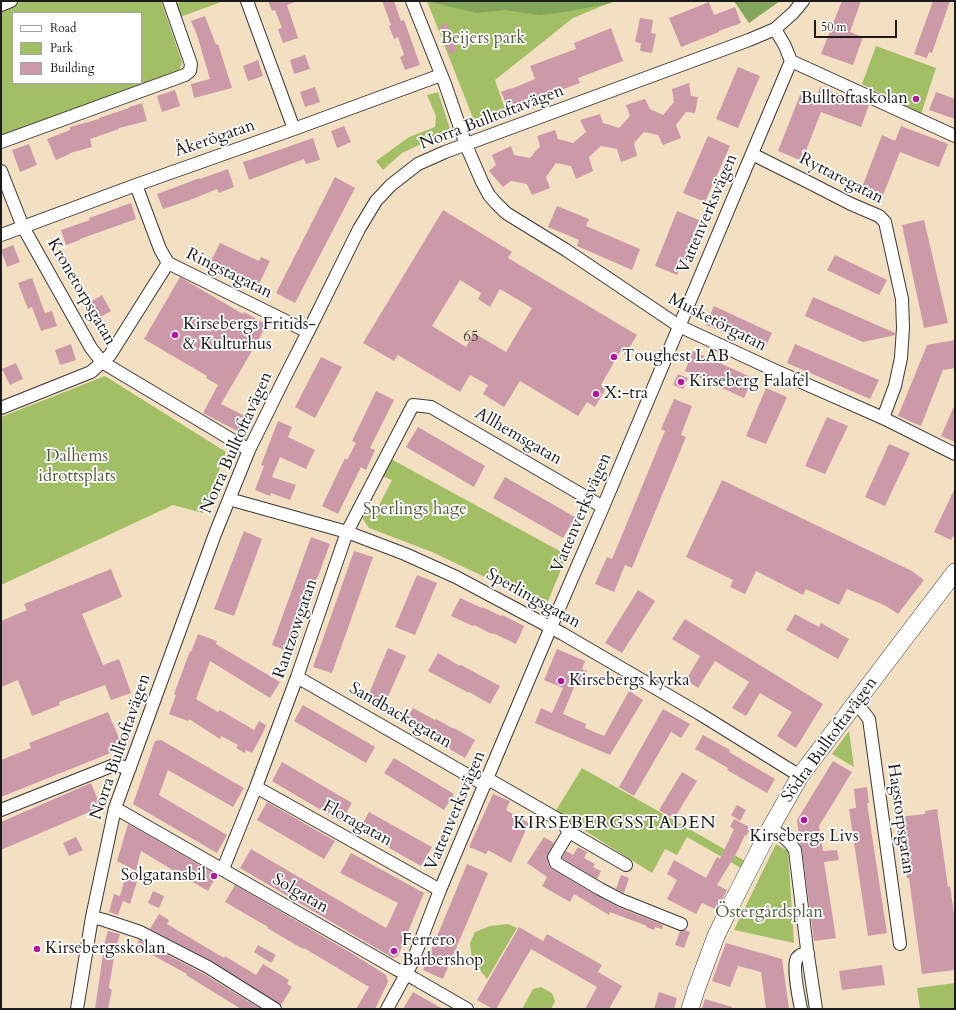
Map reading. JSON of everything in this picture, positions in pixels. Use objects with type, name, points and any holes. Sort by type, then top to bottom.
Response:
[{"type":"street","points":[[1,5],[11,1]]},
{"type":"street","points":[[1,142],[184,75],[190,71],[191,64],[169,1]]},
{"type":"street","points":[[246,1],[294,129]]},
{"type":"street","name":"Musketörgatan","points":[[412,1],[466,145],[482,182],[489,195],[506,213],[566,250],[679,326],[883,418],[955,454]]},
{"type":"street","name":"Norra Bulltoftavägen","points":[[77,1009],[92,918],[115,808],[215,534],[249,450],[282,381],[359,229],[376,201],[391,185],[418,164],[445,152],[742,42],[775,28],[793,13],[803,1]]},
{"type":"street","points":[[775,28],[791,60],[955,136]]},
{"type":"street","name":"Vattenverksvägen","points":[[387,1009],[412,963],[440,890],[487,782],[791,60]]},
{"type":"street","name":"Åkerögatan","points":[[1,235],[441,76]]},
{"type":"street","name":"Ryttaregatan","points":[[752,154],[851,204],[879,216],[885,222],[902,299],[903,328],[901,358],[895,386],[883,418]]},
{"type":"street","name":"Kronetorpsgatan","points":[[1,171],[23,227],[91,348],[102,362],[249,450]]},
{"type":"street","name":"Ringstagatan","points":[[136,185],[160,249],[168,263],[308,332]]},
{"type":"street","points":[[1,408],[91,372],[110,355],[168,263]]},
{"type":"street","name":"Allhemsgatan","points":[[413,405],[431,407],[603,507]]},
{"type":"street","name":"Rantzowgatan","points":[[222,869],[256,787],[297,677],[347,532],[413,405]]},
{"type":"street","name":"Sperlingsgatan","points":[[229,499],[347,532],[405,554],[456,577],[551,627],[700,714],[800,776]]},
{"type":"street","name":"Södra Bulltoftavägen","points":[[690,1009],[700,991],[716,936],[770,829],[800,776],[955,572]]},
{"type":"street","name":"Sandbackegatan","points":[[297,677],[561,821],[569,832],[626,865]]},
{"type":"street","name":"Hagstorpsgatan","points":[[855,704],[869,719],[900,944]]},
{"type":"street","points":[[1,810],[114,766],[130,768]]},
{"type":"street","name":"Floragatan","points":[[256,787],[440,890]]},
{"type":"street","name":"Solgatan","points":[[115,808],[405,975],[415,979],[467,1009]]},
{"type":"street","points":[[770,829],[779,833],[789,841],[795,850],[816,1009]]},
{"type":"street","points":[[569,832],[554,857],[556,863],[621,900],[681,924]]},
{"type":"street","points":[[92,918],[104,920],[140,932],[208,967],[275,1009]]},
{"type":"street","points":[[801,1009],[795,970],[796,962],[797,958],[802,954],[808,953]]},
{"type":"green space","points":[[23,1],[161,1],[182,62],[179,72],[1,135],[1,9]]},
{"type":"green space","points":[[183,1],[224,1],[180,17],[175,4]]},
{"type":"green space","name":"Beijers park","points":[[427,1],[616,1],[573,18],[495,80],[506,112],[475,123]]},
{"type":"green space","points":[[427,1],[616,1],[565,12],[539,15],[505,10],[476,13]]},
{"type":"green space","points":[[734,1],[780,1],[749,23]]},
{"type":"green space","points":[[876,46],[936,68],[921,114],[862,84]]},
{"type":"green space","points":[[438,92],[451,132],[402,153],[383,170],[376,161],[409,137],[435,127],[436,116],[427,95]]},
{"type":"green space","name":"Dalhems idrottsplats","points":[[105,376],[226,452],[203,513],[173,505],[1,585],[1,417]]},
{"type":"green space","name":"Sperlings hage","points":[[391,459],[567,555],[546,606],[432,552],[369,528],[363,519],[365,511],[374,515],[392,480],[382,476]]},
{"type":"green space","points":[[849,731],[854,767],[832,754]]},
{"type":"green space","points":[[582,768],[745,861],[741,868],[687,837],[677,855],[665,849],[652,873],[555,812]]},
{"type":"green space","name":"Östergårdsplan","points":[[776,844],[788,851],[794,943],[734,930]]},
{"type":"green space","points":[[508,924],[517,928],[487,979],[472,960],[470,943],[475,932],[490,926]]},
{"type":"green space","points":[[955,983],[955,1009],[920,1009],[917,988]]},
{"type":"green space","points":[[541,987],[552,993],[555,1001],[551,1009],[522,1009],[533,989]]},
{"type":"building","points":[[268,1],[297,1],[287,5],[298,38],[283,43],[278,29],[282,28],[275,10],[272,11]]},
{"type":"building","points":[[382,1],[394,1],[401,21],[404,20],[420,65],[405,70],[400,57],[404,55],[398,37],[394,39],[389,26],[391,25]]},
{"type":"building","points":[[842,1],[861,1],[850,32],[863,37],[853,65],[821,54]]},
{"type":"building","points":[[933,1],[950,1],[932,53],[929,52],[927,58],[914,54]]},
{"type":"building","points":[[709,2],[714,15],[735,7],[741,23],[681,47],[669,18]]},
{"type":"building","points":[[205,16],[216,45],[218,44],[232,88],[194,98],[191,84],[210,79],[197,35],[191,21]]},
{"type":"building","points":[[640,18],[653,20],[651,33],[656,34],[652,53],[640,51],[641,43],[635,42]]},
{"type":"building","points":[[447,23],[457,51],[449,54],[440,26]]},
{"type":"building","points":[[611,28],[623,61],[578,78],[580,83],[542,97],[541,95],[508,108],[501,92],[535,79],[530,66],[576,49],[574,43]]},
{"type":"building","points":[[305,55],[310,69],[294,74],[290,60]]},
{"type":"building","points":[[258,60],[263,76],[248,81],[243,66]]},
{"type":"building","points":[[738,67],[760,76],[738,128],[716,119]]},
{"type":"building","points":[[689,83],[691,96],[698,97],[695,113],[686,112],[676,125],[681,138],[663,145],[658,135],[644,132],[634,143],[637,156],[621,162],[617,149],[601,146],[589,157],[593,171],[576,179],[571,166],[556,163],[546,177],[550,188],[532,195],[527,184],[511,181],[503,187],[489,171],[496,165],[492,155],[511,146],[514,155],[530,158],[540,146],[537,136],[555,130],[558,139],[573,143],[586,132],[580,120],[600,114],[603,123],[619,128],[630,116],[626,105],[645,99],[650,109],[663,115],[674,102],[672,89]]},
{"type":"building","points":[[315,87],[320,102],[305,107],[300,92]]},
{"type":"building","points":[[820,87],[869,105],[861,127],[821,112],[802,161],[778,151],[800,95],[815,101]]},
{"type":"building","points":[[175,90],[180,106],[162,112],[157,96]]},
{"type":"building","points":[[936,92],[955,99],[955,119],[929,110]]},
{"type":"building","points":[[142,103],[147,121],[119,128],[90,139],[92,147],[70,153],[56,160],[47,139],[70,130],[70,127],[99,119]]},
{"type":"building","points":[[344,126],[351,142],[337,148],[331,131]]},
{"type":"building","points":[[901,126],[948,144],[939,167],[900,152],[882,198],[861,190],[882,135],[895,141]]},
{"type":"building","points":[[708,136],[730,146],[705,202],[683,193]]},
{"type":"building","points":[[313,138],[320,160],[306,164],[304,159],[249,180],[243,162]]},
{"type":"building","points":[[29,144],[37,165],[20,172],[12,150]]},
{"type":"building","points":[[228,169],[234,187],[219,193],[217,189],[163,209],[157,194]]},
{"type":"building","points":[[335,177],[355,188],[295,303],[276,293]]},
{"type":"building","points":[[131,203],[136,219],[66,245],[61,230]]},
{"type":"building","points":[[557,206],[589,219],[586,226],[640,249],[632,270],[577,246],[579,240],[548,227]]},
{"type":"building","points":[[443,210],[512,252],[508,258],[637,335],[625,355],[620,352],[601,385],[606,388],[595,407],[587,402],[578,416],[520,381],[504,407],[483,394],[488,385],[470,375],[460,392],[398,355],[394,361],[363,343]],"holes":[[[460,280],[481,293],[478,299],[490,307],[500,289],[532,308],[506,352],[474,333],[466,347],[432,326]]]},
{"type":"building","points":[[677,211],[699,220],[677,275],[655,266]]},
{"type":"building","points":[[924,220],[948,323],[924,328],[902,225]]},
{"type":"building","points":[[220,243],[259,261],[261,257],[270,261],[259,284],[211,261]]},
{"type":"building","points":[[13,245],[20,262],[7,267],[1,250]]},
{"type":"building","points":[[835,255],[887,280],[879,295],[827,270]]},
{"type":"building","points":[[180,277],[243,314],[244,312],[267,325],[221,404],[249,418],[241,433],[203,413],[218,385],[206,378],[207,376],[144,339]]},
{"type":"building","points":[[32,278],[45,313],[52,311],[57,326],[41,331],[32,307],[28,309],[18,283]]},
{"type":"building","points":[[102,295],[111,311],[97,319],[89,303]]},
{"type":"building","points":[[813,297],[895,333],[895,335],[863,342],[805,316]]},
{"type":"building","points":[[714,306],[772,333],[764,350],[706,325]]},
{"type":"building","points":[[955,340],[955,368],[943,370],[921,426],[898,416],[927,345]]},
{"type":"building","points":[[71,344],[76,360],[60,365],[55,350]]},
{"type":"building","points":[[795,344],[879,380],[870,399],[787,363]]},
{"type":"building","points":[[693,351],[753,378],[744,398],[685,371]]},
{"type":"building","points":[[321,357],[342,367],[315,418],[295,407]]},
{"type":"building","points":[[16,363],[23,379],[10,385],[2,369]]},
{"type":"building","name":"Kirseberg Falafel","points":[[678,374],[688,378],[683,389],[673,385]]},
{"type":"building","points":[[766,388],[787,397],[766,444],[746,436]]},
{"type":"building","points":[[376,391],[394,400],[370,448],[375,450],[366,470],[361,467],[338,514],[322,506],[345,458],[347,460],[356,443],[352,441]]},
{"type":"building","points":[[674,399],[692,406],[681,435],[686,437],[632,568],[625,565],[614,592],[595,584],[607,557],[612,559],[665,431],[661,429]]},
{"type":"building","points":[[955,404],[955,442],[941,436]]},
{"type":"building","points":[[827,417],[848,426],[825,474],[805,466]]},
{"type":"building","points":[[278,421],[292,427],[288,437],[315,450],[306,469],[280,457],[272,477],[296,485],[290,500],[271,493],[270,496],[255,490],[264,466],[261,465]]},
{"type":"building","points":[[418,427],[485,466],[474,487],[406,447]]},
{"type":"building","points":[[889,444],[910,453],[885,506],[865,497]]},
{"type":"building","points":[[505,477],[575,517],[563,538],[493,498]]},
{"type":"building","points":[[722,480],[912,571],[924,580],[898,614],[886,606],[847,589],[839,605],[806,589],[803,595],[756,571],[745,594],[730,587],[733,580],[686,557]]},
{"type":"building","points":[[955,488],[955,533],[951,540],[934,532]]},
{"type":"building","points":[[244,531],[262,539],[234,616],[214,609]]},
{"type":"building","points":[[311,537],[330,544],[290,652],[272,645]]},
{"type":"building","points":[[354,551],[373,557],[332,673],[313,667]]},
{"type":"building","points":[[111,569],[122,597],[82,614],[103,665],[119,659],[131,693],[111,700],[105,685],[59,702],[60,705],[32,716],[18,680],[1,687],[1,621],[27,610],[24,604]]},
{"type":"building","points":[[417,575],[437,583],[415,635],[395,627]]},
{"type":"building","points":[[638,590],[655,601],[622,653],[605,643]]},
{"type":"building","points":[[460,598],[501,616],[502,615],[524,626],[516,644],[451,616]]},
{"type":"building","points":[[795,614],[819,627],[821,623],[849,639],[838,659],[786,630]]},
{"type":"building","points":[[685,619],[823,704],[796,748],[777,736],[792,712],[760,693],[746,716],[732,708],[749,682],[715,661],[698,688],[686,680],[700,656],[672,639]]},
{"type":"building","points":[[198,634],[217,641],[216,644],[280,682],[270,698],[210,661],[196,699],[218,712],[220,710],[254,730],[259,721],[266,725],[252,753],[246,750],[245,753],[236,748],[238,745],[221,736],[220,739],[189,719],[188,721],[169,714],[176,695],[174,694]]},
{"type":"building","points":[[388,648],[406,656],[383,708],[366,701]]},
{"type":"building","points":[[557,649],[585,661],[582,669],[587,671],[582,682],[577,680],[563,714],[586,724],[585,728],[604,736],[629,691],[643,700],[610,755],[535,723],[541,708],[552,713],[563,688],[544,680]]},
{"type":"building","points":[[438,653],[500,686],[490,704],[428,671]]},
{"type":"building","points":[[303,705],[375,747],[366,763],[294,721]]},
{"type":"building","points":[[413,708],[475,740],[465,758],[404,725]]},
{"type":"building","points":[[663,709],[690,724],[681,738],[671,732],[634,796],[619,787]]},
{"type":"building","points":[[108,712],[123,748],[1,797],[1,760],[31,748],[29,743]]},
{"type":"building","points":[[703,735],[730,750],[729,752],[775,779],[767,793],[727,770],[728,768],[695,749]]},
{"type":"building","points":[[161,740],[244,788],[233,807],[168,770],[159,795],[227,835],[217,853],[133,804],[155,741]]},
{"type":"building","points":[[394,758],[454,794],[444,810],[384,773]]},
{"type":"building","points":[[833,761],[852,772],[819,826],[823,851],[837,850],[839,860],[824,862],[836,938],[814,941],[797,820]]},
{"type":"building","points":[[282,762],[352,803],[341,822],[272,781]]},
{"type":"building","points":[[682,772],[697,781],[674,819],[659,810]]},
{"type":"building","points":[[91,783],[101,807],[1,850],[1,822]]},
{"type":"building","points":[[867,787],[869,803],[867,803],[887,933],[868,936],[849,809],[856,808],[854,789]]},
{"type":"building","points":[[493,794],[510,801],[506,810],[529,823],[511,863],[488,850],[486,854],[469,847]]},
{"type":"building","points":[[267,802],[335,841],[324,859],[257,820]]},
{"type":"building","points":[[737,805],[746,810],[740,821],[731,815]]},
{"type":"building","points":[[937,809],[948,887],[950,886],[955,920],[955,970],[922,974],[899,817],[925,814],[925,811]]},
{"type":"building","points":[[369,812],[432,847],[421,866],[359,831]]},
{"type":"building","points":[[734,819],[751,828],[746,836],[745,835],[736,854],[717,885],[727,890],[717,910],[702,903],[696,914],[667,899],[677,880],[667,874],[674,860],[706,878],[717,857],[720,859],[734,829],[730,827]]},
{"type":"building","points":[[128,824],[217,875],[208,891],[141,851],[136,871],[117,861]]},
{"type":"building","points":[[76,837],[83,850],[69,856],[63,843]]},
{"type":"building","points":[[544,837],[554,843],[547,856],[549,865],[552,869],[618,907],[663,925],[662,929],[655,927],[654,930],[610,912],[609,915],[574,894],[570,902],[542,886],[547,877],[527,863]]},
{"type":"building","points":[[578,847],[587,852],[584,858],[595,864],[593,867],[601,871],[597,879],[562,858],[566,851],[573,855]]},
{"type":"building","points":[[251,849],[386,928],[398,903],[340,873],[351,853],[424,893],[398,956],[393,958],[240,868]]},
{"type":"building","points":[[467,864],[488,873],[443,979],[423,970]]},
{"type":"building","points":[[127,871],[139,875],[130,904],[123,901],[118,915],[109,912],[114,894],[120,896]]},
{"type":"building","points":[[621,875],[629,878],[624,893],[616,889]]},
{"type":"building","points":[[235,885],[386,975],[388,982],[375,1009],[356,1009],[369,987],[225,902]]},
{"type":"building","points":[[153,891],[164,896],[159,908],[148,903]]},
{"type":"building","points":[[159,914],[169,920],[167,924],[256,975],[263,964],[289,980],[287,984],[292,987],[281,1005],[212,961],[150,929]]},
{"type":"building","points":[[519,927],[543,941],[547,934],[602,965],[598,972],[622,986],[609,1009],[585,1009],[597,987],[531,949],[496,1009],[493,1009],[477,1000]]},
{"type":"building","points":[[685,930],[690,932],[684,948],[675,945],[680,931]]},
{"type":"building","points":[[108,931],[120,934],[113,957],[109,988],[112,990],[108,1009],[95,1009],[105,941]]},
{"type":"building","points":[[139,940],[204,974],[261,1009],[241,1009],[186,975],[187,974],[147,952],[136,948]]},
{"type":"building","points":[[726,943],[782,959],[789,1009],[766,1009],[761,972],[738,966],[730,987],[712,981]]},
{"type":"building","points":[[258,945],[276,955],[271,963],[254,952]]},
{"type":"building","points":[[882,965],[885,985],[842,990],[839,971]]},
{"type":"building","points":[[413,992],[443,1009],[403,1009]]},
{"type":"building","points":[[659,992],[677,998],[674,1009],[654,1009]]},
{"type":"building","points":[[705,999],[732,1007],[732,1009],[702,1009]]},
{"type":"place","name":"Bulltoftaskolan","points":[[916,99]]},
{"type":"place","name":"Kirsebergs Fritids- & Kulturhus","points":[[175,335]]},
{"type":"place","name":"Toughest LAB","points":[[614,357]]},
{"type":"place","name":"Kirseberg Falafel","points":[[681,382]]},
{"type":"place","name":"X:-tra","points":[[596,394]]},
{"type":"place","name":"Kirsebergs kyrka","points":[[561,681]]},
{"type":"place","name":"Kirsebergs Livs","points":[[804,820]]},
{"type":"place","name":"Solgatansbil","points":[[214,876]]},
{"type":"place","name":"Kirsebergsskolan","points":[[37,949]]},
{"type":"place","name":"Ferrero Barbershop","points":[[394,951]]},
{"type":"district","name":"KIRSEBERGSSTADEN","points":[[615,824]]}]
